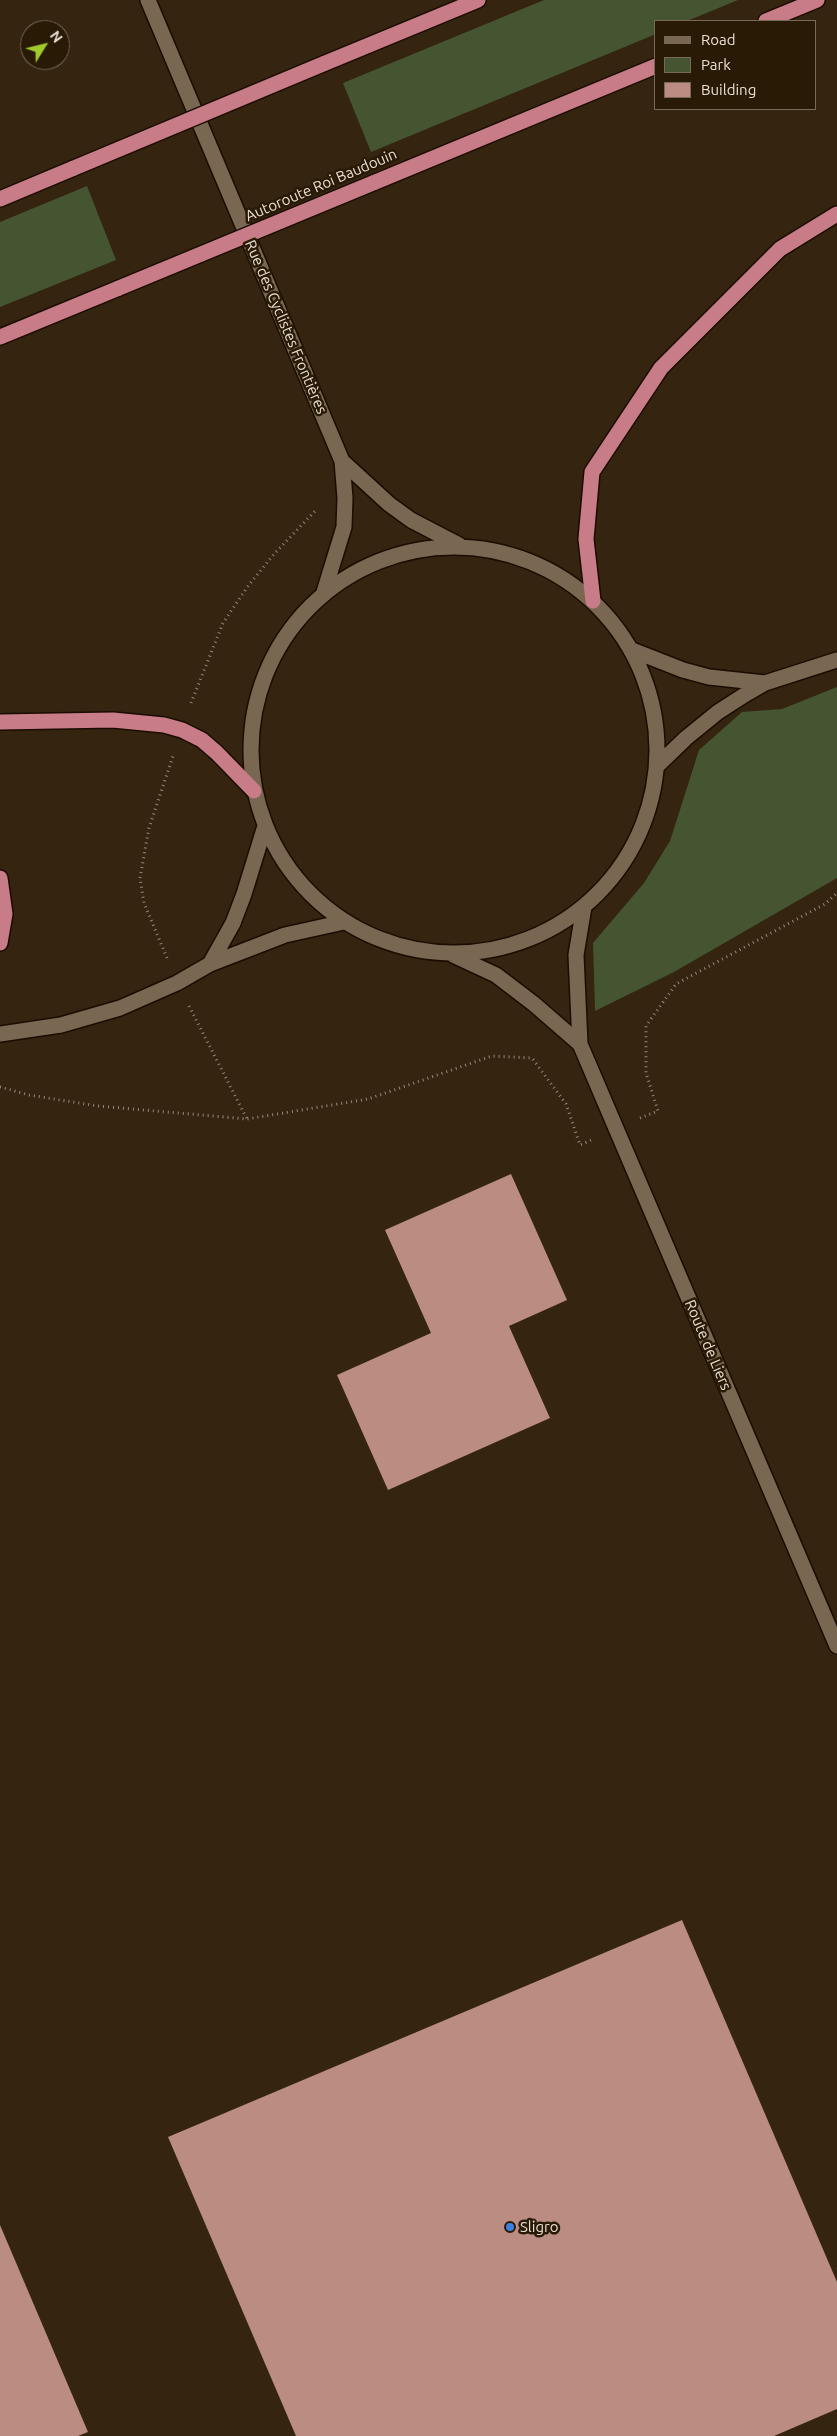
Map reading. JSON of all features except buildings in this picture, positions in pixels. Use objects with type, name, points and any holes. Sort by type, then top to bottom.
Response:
[{"type":"highway","points":[[0,199],[478,0]]},
{"type":"highway","points":[[768,20],[817,0]]},
{"type":"highway","name":"Autoroute Roi Baudouin","points":[[0,337],[654,67]]},
{"type":"highway","points":[[593,601],[586,538],[592,472],[661,368],[780,249],[837,214]]},
{"type":"highway","points":[[0,722],[112,720],[182,730],[202,740],[254,791]]},
{"type":"highway","points":[[0,878],[5,914],[0,943]]},
{"type":"street","name":"Rue des Cyclistes Frontières","points":[[148,0],[342,460],[345,498],[344,527],[324,592]]},
{"type":"street","name":"Rue des Cyclistes Frontières","points":[[342,460],[389,504],[411,520],[460,546]]},
{"type":"street","points":[[460,546],[498,551],[532,562],[565,580],[593,601],[632,650],[642,671],[654,712],[657,766],[646,819],[619,869],[584,907],[563,923],[538,936],[510,946],[477,953],[451,954],[414,950],[381,940],[344,922],[305,888],[282,859],[265,826],[254,791],[250,755],[252,718],[261,682],[282,640],[299,616],[324,592],[357,570],[388,557],[422,548],[460,546]]},
{"type":"street","points":[[632,650],[682,670],[708,677],[765,684]]},
{"type":"street","points":[[657,766],[686,738],[718,712],[765,684],[837,660]]},
{"type":"street","points":[[210,964],[233,923],[265,826]]},
{"type":"street","name":"Route de Liers","points":[[584,907],[576,955],[580,1044],[837,1646]]},
{"type":"street","points":[[0,1034],[61,1025],[120,1008],[177,983],[210,964],[284,935],[344,922]]},
{"type":"street","name":"Route de Liers","points":[[451,954],[496,975],[534,1004],[580,1044]]},
{"type":"path","points":[[615,1128],[658,1110],[646,1073],[646,1026],[676,984],[825,904],[837,894]]},
{"type":"path","points":[[0,1087],[29,1095],[98,1106],[247,1119],[368,1099],[492,1056],[532,1058],[566,1104],[580,1145]]},
{"type":"green space","points":[[544,0],[738,0],[689,20],[654,20],[654,35],[371,152],[343,83]]},
{"type":"green space","points":[[87,186],[116,260],[0,307],[0,222]]},
{"type":"green space","points":[[837,687],[837,878],[674,972],[595,1011],[593,943],[644,883],[670,841],[699,750],[742,712],[782,709]]},
{"type":"place","name":"Sligro","points":[[510,2227]]}]
